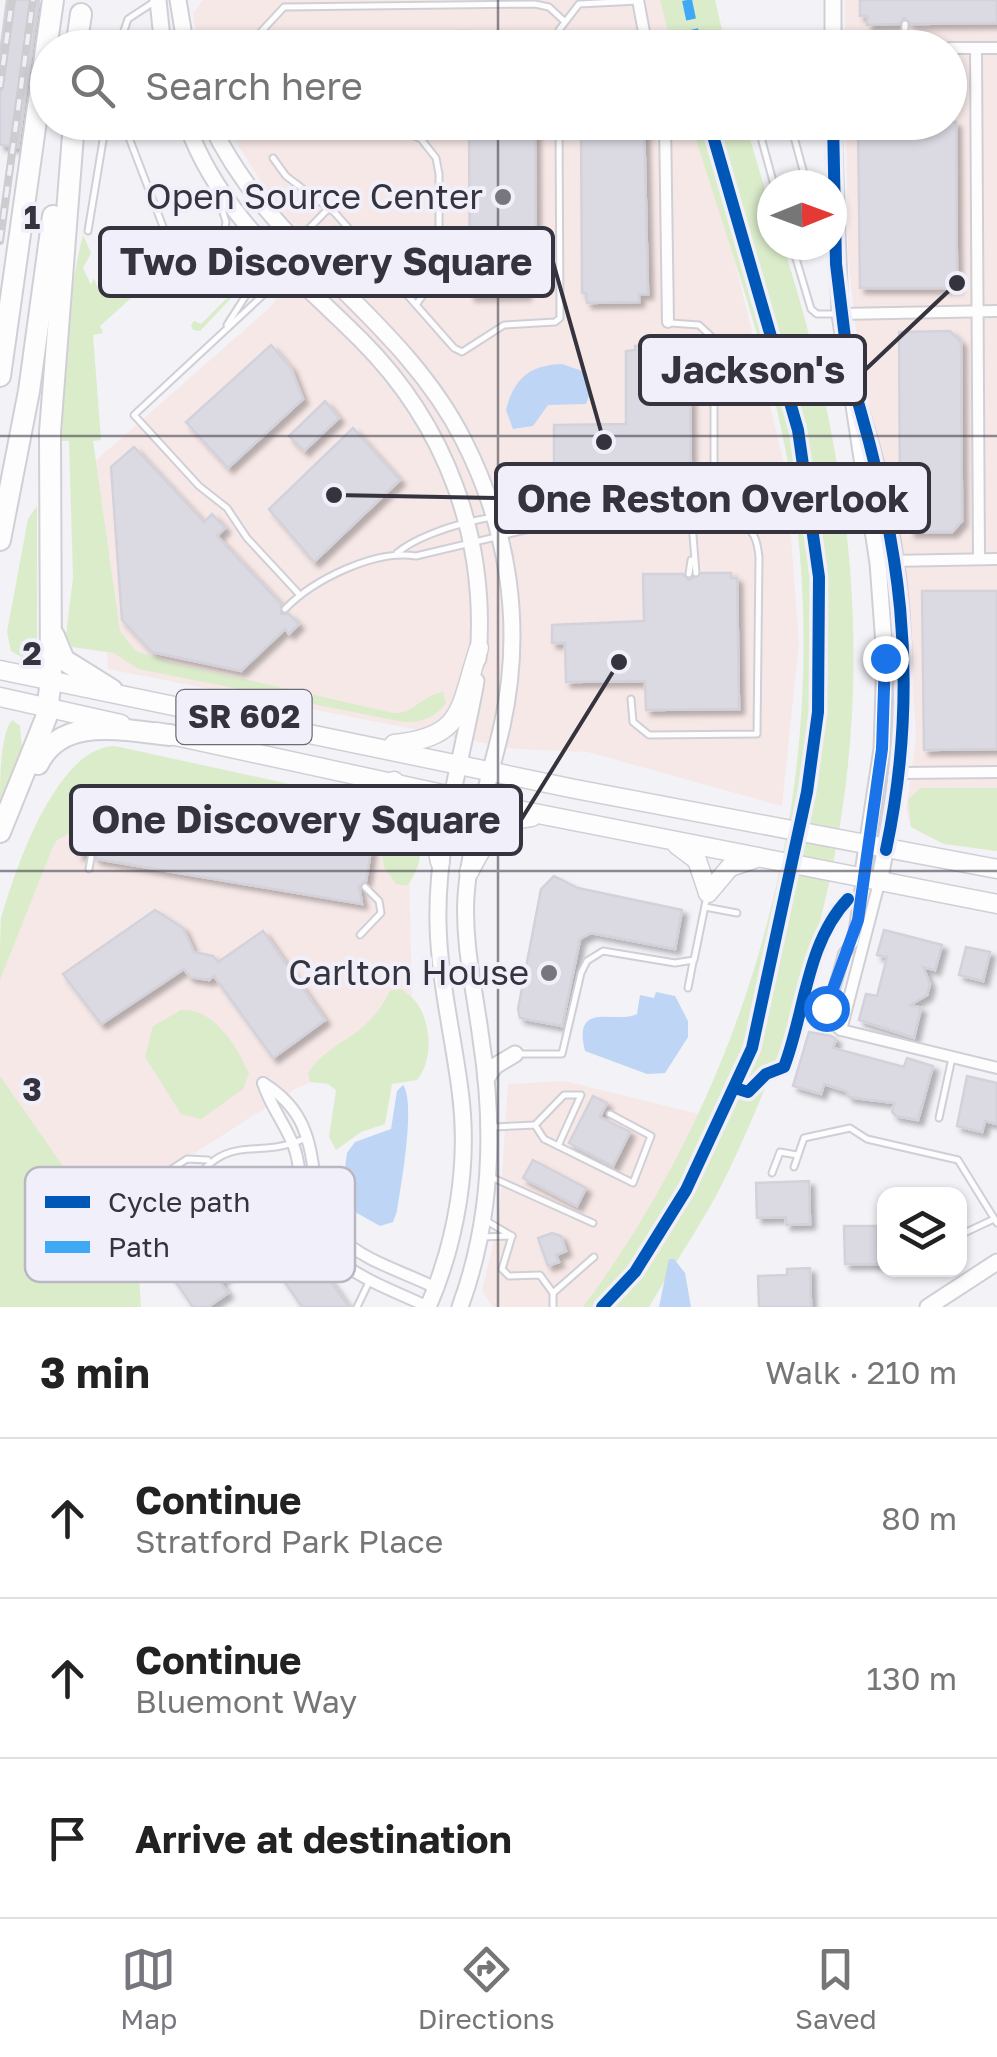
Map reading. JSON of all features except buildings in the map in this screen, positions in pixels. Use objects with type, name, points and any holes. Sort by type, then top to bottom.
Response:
[{"type":"highway","points":[[49,30],[53,0]]},
{"type":"highway","points":[[80,30],[83,5]]},
{"type":"highway","points":[[0,376],[33,140]]},
{"type":"highway","points":[[0,540],[31,375],[64,140]]},
{"type":"highway","points":[[0,832],[48,706],[50,432],[73,140]]},
{"type":"highway","points":[[50,624],[64,660],[112,690]]},
{"type":"highway","points":[[0,842],[42,754],[61,737],[85,730],[170,735]]},
{"type":"main road","points":[[158,0],[161,30]]},
{"type":"main road","points":[[178,0],[183,30]]},
{"type":"main road","points":[[833,0],[834,30]]},
{"type":"main road","points":[[194,140],[214,182],[276,262],[378,358],[420,410],[454,477],[471,544],[479,648],[440,862],[439,946],[464,1142],[454,1223],[429,1307]]},
{"type":"main road","points":[[220,140],[243,182],[294,244],[388,334],[427,381],[464,441],[502,537],[512,618],[512,662],[469,872],[466,926],[491,1127],[488,1176],[479,1237],[456,1307],[436,1288]]},
{"type":"main road","points":[[833,140],[840,314],[878,563],[885,712],[871,881]]},
{"type":"main road","points":[[849,372],[868,433],[896,560],[906,653],[900,772],[876,848]]},
{"type":"main road","points":[[377,746],[433,739],[448,728],[458,711],[479,648]]},
{"type":"main road","name":"SR 602","points":[[0,670],[876,848],[997,868]]},
{"type":"main road","name":"SR 602","points":[[6,698],[483,803],[997,904]]},
{"type":"main road","points":[[394,781],[432,821],[440,862]]},
{"type":"main road","points":[[469,872],[491,834],[505,822],[548,816]]},
{"type":"main road","points":[[673,841],[697,860],[706,900]]},
{"type":"main road","points":[[706,900],[730,867],[763,859]]},
{"type":"main road","points":[[482,1038],[515,1054]]},
{"type":"main road","points":[[486,1079],[495,1066],[515,1054]]},
{"type":"main road","points":[[928,1307],[997,1262]]},
{"type":"street","points":[[638,1],[644,30]]},
{"type":"street","points":[[967,48],[997,48]]},
{"type":"street","points":[[976,48],[979,559]]},
{"type":"street","points":[[665,140],[668,322]]},
{"type":"street","points":[[840,314],[997,311]]},
{"type":"street","points":[[878,563],[997,559]]},
{"type":"street","points":[[900,772],[997,772]]},
{"type":"street","points":[[871,881],[826,1008],[826,1018],[840,1030],[997,1068]]},
{"type":"street","points":[[840,1030],[862,953],[871,881]]},
{"type":"street","points":[[298,1167],[293,1144],[274,1113],[263,1083],[288,1102],[309,1137],[315,1167]]},
{"type":"street","points":[[355,1245],[436,1288]]},
{"type":"street","points":[[355,1270],[429,1307]]},
{"type":"lane","points":[[126,30],[128,20],[158,0]]},
{"type":"lane","points":[[562,30],[564,20],[579,4],[638,1]]},
{"type":"lane","points":[[263,30],[284,7],[536,4],[549,6],[564,20]]},
{"type":"lane","points":[[905,24],[905,30]]},
{"type":"lane","points":[[88,231],[103,140]]},
{"type":"lane","points":[[130,140],[167,237],[189,258],[206,258],[226,239],[214,182]]},
{"type":"lane","points":[[416,305],[440,272],[440,174],[430,148],[420,140]]},
{"type":"lane","points":[[274,158],[286,176],[329,208],[454,348],[462,352],[504,325],[555,322],[560,318],[558,140]]},
{"type":"lane","points":[[762,140],[770,170]]},
{"type":"lane","points":[[795,140],[803,170]]},
{"type":"lane","points":[[228,325],[231,312],[329,208]]},
{"type":"lane","points":[[299,594],[247,538],[228,508],[199,486],[134,415],[333,230],[351,233]]},
{"type":"lane","points":[[796,260],[811,309],[817,314],[840,314]]},
{"type":"lane","points":[[834,260],[836,264]]},
{"type":"lane","points":[[668,322],[699,324],[714,338],[714,523]]},
{"type":"lane","points":[[675,523],[677,492]]},
{"type":"lane","points":[[397,553],[412,540],[496,518],[526,513],[555,523]]},
{"type":"lane","points":[[285,609],[299,594],[321,586],[343,568],[397,553],[416,556],[555,523],[736,522],[748,527],[757,544],[757,734],[649,735],[633,722],[631,699]]},
{"type":"lane","points":[[692,523],[693,574]]},
{"type":"lane","points":[[89,870],[92,858]]},
{"type":"lane","points":[[360,935],[381,913],[379,900],[365,887]]},
{"type":"lane","points":[[688,988],[706,900],[737,913]]},
{"type":"lane","points":[[850,949],[862,953]]},
{"type":"lane","points":[[515,1054],[562,1054],[581,973],[587,961],[603,951],[675,963],[694,960]]},
{"type":"lane","points":[[939,1118],[952,1058]]},
{"type":"lane","points":[[491,1127],[535,1125],[564,1095],[580,1095],[558,1146]]},
{"type":"lane","points":[[535,1125],[544,1140],[633,1183],[651,1136],[610,1114]]},
{"type":"lane","points":[[794,1167],[804,1138],[846,1127],[867,1139],[949,1157],[961,1163],[995,1221],[967,1233]]},
{"type":"lane","points":[[175,1167],[187,1160],[208,1160],[241,1148],[293,1144],[309,1137]]},
{"type":"lane","points":[[772,1173],[780,1152],[796,1155]]},
{"type":"lane","points":[[203,1167],[208,1160]]},
{"type":"lane","points":[[488,1176],[594,1223]]},
{"type":"lane","points":[[482,1219],[512,1236]]},
{"type":"lane","points":[[479,1237],[512,1236]]},
{"type":"lane","points":[[512,1236],[502,1269],[508,1276],[540,1275],[553,1294],[553,1307]]},
{"type":"lane","points":[[553,1294],[594,1256]]},
{"type":"lane","points":[[357,1307],[370,1280]]},
{"type":"shaded area","points":[[203,0],[671,0],[679,30],[196,30],[193,13]]},
{"type":"shaded area","points":[[845,0],[997,0],[997,851],[944,844],[911,827],[906,810],[916,738],[907,591],[857,341],[848,257],[846,140],[967,140],[967,30],[845,30]]},
{"type":"shaded area","points":[[235,140],[705,140],[786,472],[799,642],[782,806],[588,752],[515,749],[108,669],[93,463],[267,310],[319,251],[276,205]]},
{"type":"shaded area","points":[[80,763],[408,826],[413,1042],[297,1088],[173,1167],[48,1167],[0,1110],[0,944]]},
{"type":"shaded area","points":[[564,1081],[703,1115],[646,1227],[590,1307],[493,1307],[482,1291],[499,1219],[508,1084]]},
{"type":"green space","points":[[660,0],[715,0],[722,30],[668,30]]},
{"type":"green space","points":[[696,140],[750,140],[759,170],[757,260],[787,260],[817,367],[840,485],[852,600],[852,713],[840,826],[816,938],[779,1053],[729,1170],[649,1307],[583,1307],[641,1221],[691,1129],[732,1034],[764,935],[787,834],[800,731],[804,628],[790,473],[767,371]]},
{"type":"green space","points":[[83,235],[91,253],[83,268],[91,285],[94,278],[100,294],[104,284],[121,279],[126,284],[154,258],[161,239],[177,259],[194,266],[212,260],[233,245],[254,274],[200,331],[193,330],[191,325],[194,321],[201,324],[242,283],[236,277],[243,270],[234,260],[218,274],[210,269],[190,287],[194,295],[166,267],[100,326],[103,333],[93,335],[101,440],[93,441],[120,631],[136,651],[169,662],[393,713],[407,711],[443,692],[446,703],[432,716],[403,722],[138,669],[114,653],[72,647],[66,635],[73,578],[69,441],[62,441],[70,309]]},
{"type":"green space","points":[[37,506],[37,650],[29,661],[11,651],[7,632],[28,519]]},
{"type":"green space","points":[[12,720],[20,726],[22,747],[0,803],[3,747]]},
{"type":"green space","points":[[115,746],[399,808],[419,834],[418,866],[407,886],[396,884],[384,867],[380,840],[85,790],[74,831],[57,840],[52,849],[0,980],[1,918],[41,814],[74,767],[94,752]]},
{"type":"green space","points":[[921,788],[997,788],[997,851],[944,844],[911,827],[908,799]]},
{"type":"green space","points":[[400,989],[419,1006],[428,1031],[423,1070],[417,1080],[392,1084],[385,1124],[361,1132],[336,1150],[329,1137],[336,1090],[328,1084],[310,1082],[308,1074],[325,1054],[370,1020],[390,991]]},
{"type":"green space","points":[[181,1010],[204,1015],[214,1022],[231,1041],[249,1074],[243,1089],[201,1119],[181,1114],[145,1057],[153,1026]]},
{"type":"green space","points":[[0,1076],[64,1167],[25,1167],[25,1282],[139,1282],[141,1307],[0,1307]]},
{"type":"water","points":[[562,364],[585,372],[590,393],[586,404],[548,405],[533,426],[513,429],[506,410],[519,382],[541,367]]},
{"type":"water","points":[[656,992],[675,996],[688,1021],[688,1037],[665,1073],[647,1074],[585,1051],[583,1035],[590,1019],[637,1014],[640,995],[654,998]]},
{"type":"water","points":[[403,1085],[407,1095],[404,1165],[393,1222],[380,1226],[355,1212],[355,1167],[345,1167],[347,1153],[355,1142],[391,1129],[397,1091]]},
{"type":"water","points":[[669,1259],[674,1259],[685,1273],[691,1307],[659,1307]]},
{"type":"railway","points":[[0,87],[12,0]]},
{"type":"railway","points":[[0,241],[33,0]]},
{"type":"marked path","points":[[687,0],[693,30]]},
{"type":"cycle path","points":[[602,1307],[635,1272],[686,1190],[752,1048],[807,792],[818,712],[819,577],[798,430],[714,140]]},
{"type":"cycle path","points":[[833,140],[836,264],[851,387]]},
{"type":"cycle path","points":[[849,372],[881,492],[900,609],[903,727],[886,850]]},
{"type":"cycle path","points":[[735,1088],[748,1092],[766,1074],[784,1067],[815,957],[823,936],[848,899]]},
{"type":"place","name":"Open Source Center","points":[[503,197]]},
{"type":"place","name":"Jackson's","points":[[957,283]]},
{"type":"place","name":"Two Discovery Square","points":[[604,442]]},
{"type":"place","name":"One Reston Overlook","points":[[334,495]]},
{"type":"place","name":"One Discovery Square","points":[[619,662]]},
{"type":"place","name":"Carlton House","points":[[549,973]]},
{"type":"route","points":[[826,1008],[858,920],[882,749],[885,658]]}]
